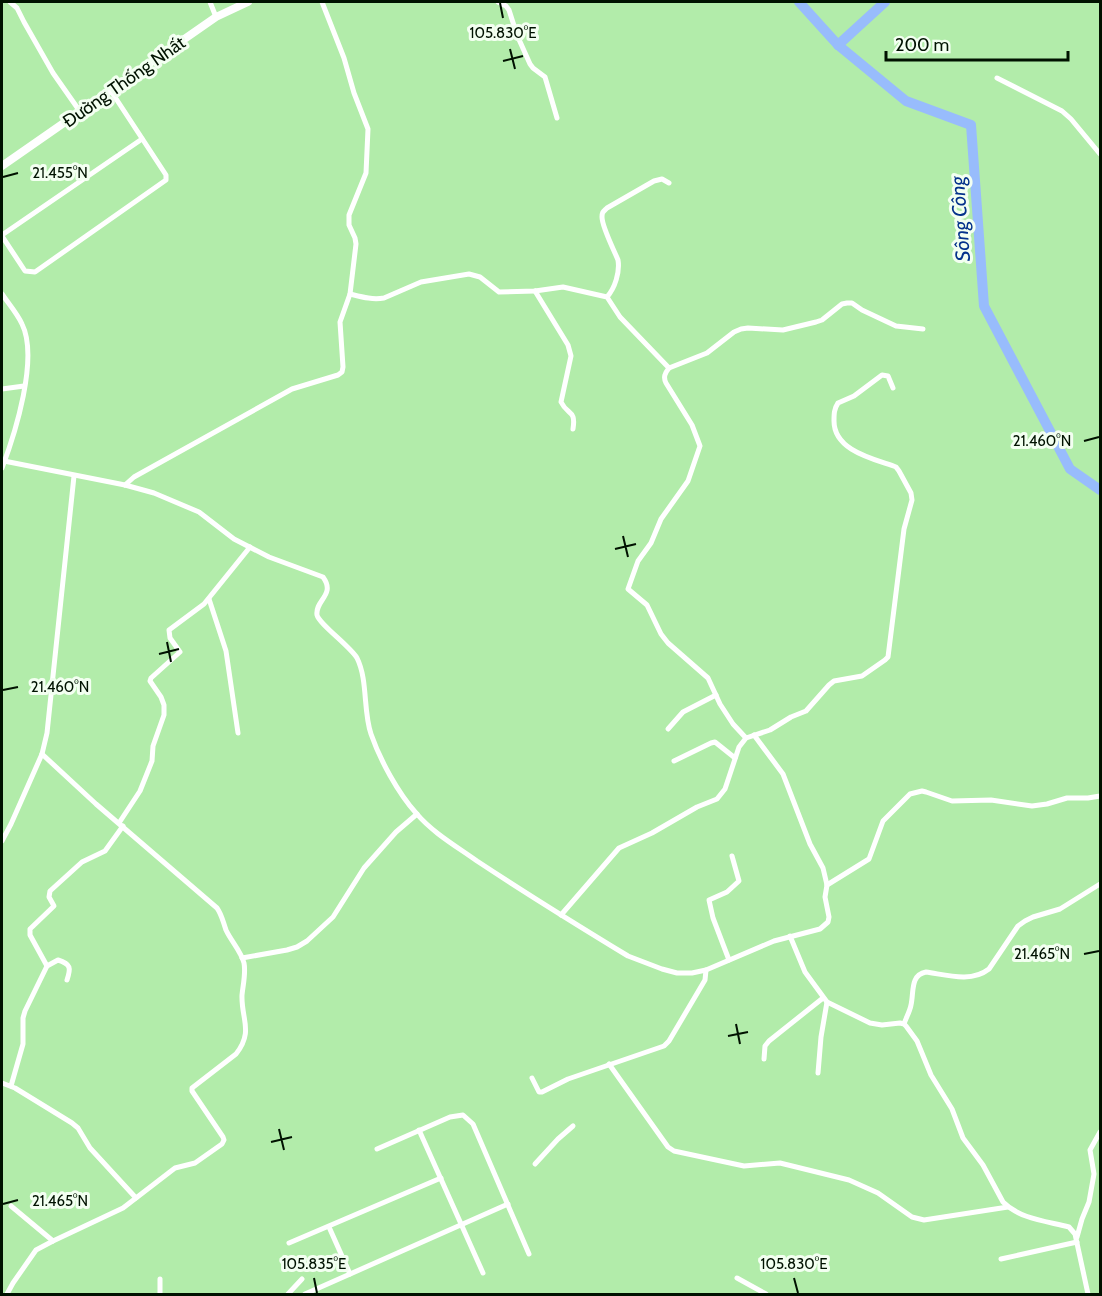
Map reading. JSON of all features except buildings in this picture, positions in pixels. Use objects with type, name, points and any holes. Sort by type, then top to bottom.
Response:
[{"type":"street","points":[[10,2],[18,8],[53,73],[81,113]]},
{"type":"street","points":[[210,2],[216,17]]},
{"type":"street","name":"Đường Thống Nhất","points":[[2,166],[216,17],[248,2]]},
{"type":"street","points":[[125,485],[134,477],[292,389],[339,375],[342,372],[340,322],[350,294],[356,244],[348,220],[366,173],[368,129],[322,2]]},
{"type":"street","points":[[498,2],[509,10],[531,64],[545,77],[557,118]]},
{"type":"street","points":[[997,78],[1062,111],[1101,154]]},
{"type":"street","points":[[111,91],[166,175],[166,180],[35,272],[26,271],[2,236],[142,139]]},
{"type":"street","points":[[607,297],[611,292],[619,266],[604,223],[603,211],[654,181],[662,180],[669,183]]},
{"type":"street","points":[[350,294],[371,299],[384,298],[428,280],[469,274],[480,277],[499,292],[535,291],[563,287],[607,297],[620,317],[669,368]]},
{"type":"street","points":[[535,291],[570,350],[571,356],[561,402],[573,416],[573,429]]},
{"type":"street","points":[[2,294],[22,324],[29,349],[18,421],[2,468]]},
{"type":"street","points":[[746,738],[733,724],[720,704],[708,678],[668,643],[647,605],[628,589],[638,561],[651,543],[661,519],[688,481],[700,446],[692,425],[665,380],[666,372],[669,368],[707,353],[741,329],[776,331],[805,325],[822,320],[842,304],[847,303],[852,303],[896,326],[923,329]]},
{"type":"street","points":[[561,915],[619,848],[717,799],[725,789],[735,758],[746,738],[770,730],[806,711],[834,681],[862,676],[888,657],[904,529],[912,500],[911,494],[896,467],[860,454],[846,446],[834,429],[834,413],[838,403],[854,396],[882,375],[888,376],[893,388]]},
{"type":"street","points":[[2,389],[24,386]]},
{"type":"street","points":[[4,461],[154,493],[199,512],[234,539],[250,548],[323,577],[327,593],[318,609],[318,618],[354,654],[358,661],[370,732],[396,785],[417,814],[440,835],[500,876],[628,956],[644,963],[677,973],[692,973],[774,941],[820,929],[828,922],[823,868],[810,844],[786,780],[754,735]]},
{"type":"street","points":[[2,841],[42,754],[47,733],[74,476]]},
{"type":"street","points":[[47,966],[30,936],[32,926],[54,906],[49,897],[50,891],[82,862],[105,851],[140,791],[152,761],[153,746],[164,715],[164,705],[150,681],[180,652],[170,638],[169,630],[209,599],[250,548]]},
{"type":"street","points":[[209,599],[226,651],[238,733]]},
{"type":"street","points":[[669,729],[683,712],[716,695]]},
{"type":"street","points":[[674,761],[715,742],[735,758]]},
{"type":"street","points":[[7,1294],[36,1250],[115,1212],[175,1168],[195,1163],[222,1144],[223,1137],[192,1088],[236,1054],[245,1039],[246,1032],[242,998],[244,964],[226,930],[218,908],[89,798],[42,754]]},
{"type":"street","points":[[826,885],[869,859],[883,821],[910,794],[922,791],[952,801],[991,800],[1032,807],[1068,798],[1101,796]]},
{"type":"street","points":[[242,958],[287,950],[307,941],[333,917],[364,868],[396,832],[417,814]]},
{"type":"street","points":[[729,960],[713,918],[709,900],[727,892],[739,881],[732,856]]},
{"type":"street","points":[[904,1024],[911,1004],[916,976],[926,972],[965,977],[982,974],[989,969],[1018,926],[1033,917],[1060,909],[1101,884]]},
{"type":"street","points":[[790,936],[805,972],[825,1000],[870,1023],[904,1024]]},
{"type":"street","points":[[11,1086],[23,1044],[25,1011],[47,966],[58,960],[69,966],[67,980]]},
{"type":"street","points":[[532,1078],[539,1092],[542,1092],[568,1078],[664,1046],[705,980],[706,969]]},
{"type":"street","points":[[764,1059],[765,1046],[769,1041],[825,1000]]},
{"type":"street","points":[[818,1073],[825,1000]]},
{"type":"street","points":[[904,1024],[917,1041],[928,1070],[952,1109],[963,1138],[983,1165],[1003,1202],[1026,1216],[1073,1230],[1088,1294]]},
{"type":"street","points":[[609,1064],[668,1147],[674,1152],[744,1166],[780,1163],[849,1180],[879,1193],[917,1220],[1008,1207]]},
{"type":"street","points":[[2,1083],[11,1086],[78,1128],[90,1148],[136,1198]]},
{"type":"street","points":[[377,1149],[450,1117],[463,1116],[473,1124],[529,1254]]},
{"type":"street","points":[[535,1164],[558,1138],[573,1126]]},
{"type":"street","points":[[419,1130],[483,1273]]},
{"type":"street","points":[[1076,1240],[1089,1202],[1094,1174],[1090,1150],[1101,1132]]},
{"type":"street","points":[[290,1243],[441,1178]]},
{"type":"street","points":[[304,1294],[508,1204]]},
{"type":"street","points":[[12,1206],[53,1241]]},
{"type":"street","points":[[329,1227],[350,1274]]},
{"type":"street","points":[[1001,1259],[1076,1240]]},
{"type":"street","points":[[737,1278],[766,1294]]},
{"type":"street","points":[[288,1294],[302,1279]]},
{"type":"street","points":[[160,1280],[160,1294]]},
{"type":"waterway","name":"Sông Công","points":[[799,2],[838,45],[906,101],[971,125],[984,306],[1070,469],[1100,490]]},
{"type":"waterway","points":[[838,45],[885,2]]}]
